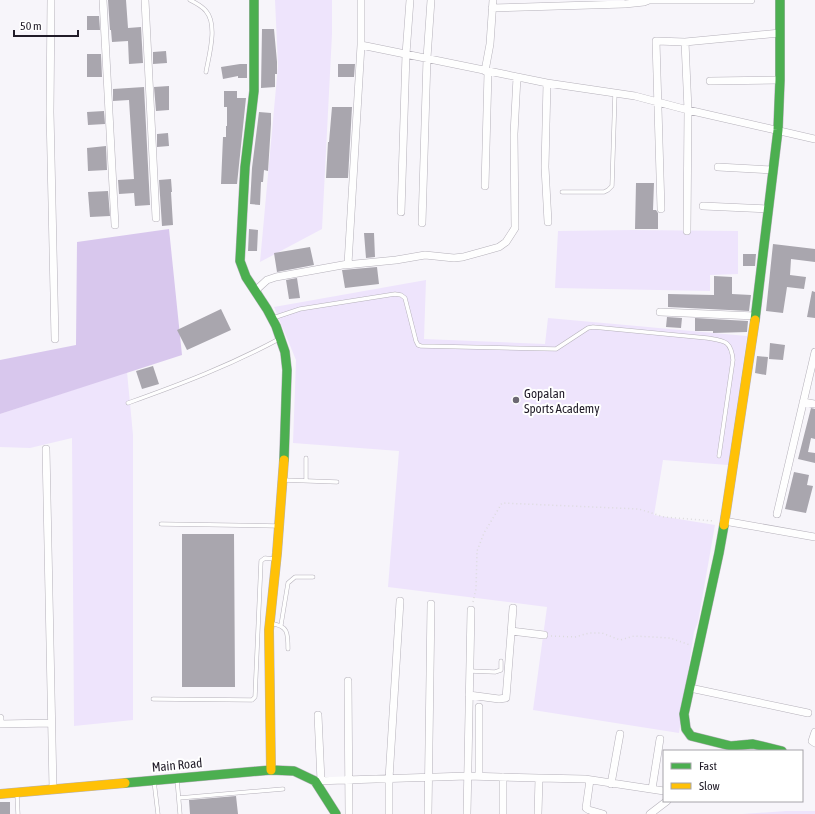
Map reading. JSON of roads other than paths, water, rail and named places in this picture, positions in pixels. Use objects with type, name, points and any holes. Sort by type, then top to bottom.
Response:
[{"type":"street","points":[[51,0],[50,112],[55,339]]},
{"type":"street","points":[[104,0],[115,225]]},
{"type":"street","points":[[145,0],[156,218]]},
{"type":"street","points":[[254,0],[254,91],[245,167],[240,261],[244,276],[255,290],[272,319],[281,338],[287,359],[282,480],[270,623],[271,770]]},
{"type":"street","points":[[343,265],[348,264],[361,45],[361,0]]},
{"type":"street","points":[[401,212],[406,54],[410,0]]},
{"type":"street","points":[[422,223],[427,58],[431,0]]},
{"type":"street","points":[[485,186],[487,71],[493,0]]},
{"type":"street","points":[[492,8],[531,4],[644,2],[649,0],[751,0]]},
{"type":"street","points":[[778,750],[753,744],[745,744],[734,748],[732,746],[691,736],[686,733],[684,726],[684,714],[724,522],[756,316],[778,130],[780,80],[780,0]]},
{"type":"street","points":[[661,209],[656,41],[685,42],[780,33]]},
{"type":"street","points":[[685,42],[688,110],[687,231]]},
{"type":"street","points":[[361,45],[547,83],[658,101],[688,110],[815,139]]},
{"type":"street","points":[[255,290],[267,280],[276,277],[343,265],[396,260],[425,255],[454,258],[463,257],[499,247],[506,242],[515,228],[514,134],[516,77]]},
{"type":"street","points":[[710,81],[780,80]]},
{"type":"street","points":[[547,83],[545,168],[548,222]]},
{"type":"street","points":[[718,167],[773,170]]},
{"type":"street","points":[[703,206],[768,209]]},
{"type":"street","points":[[660,312],[756,316]]},
{"type":"street","points":[[777,514],[815,352]]},
{"type":"street","points":[[803,402],[815,404]]},
{"type":"street","points":[[46,449],[53,789]]},
{"type":"street","points":[[724,522],[815,537]]},
{"type":"street","points":[[389,814],[389,778],[400,601]]},
{"type":"street","points":[[428,814],[431,604]]},
{"type":"street","points":[[468,695],[499,699],[506,698],[513,608]]},
{"type":"street","points":[[467,814],[468,695],[471,610]]},
{"type":"street","points":[[511,631],[544,636]]},
{"type":"street","points":[[348,681],[349,814]]},
{"type":"street","points":[[690,688],[808,713]]},
{"type":"street","points":[[479,706],[479,776]]},
{"type":"street","points":[[318,715],[318,781],[336,814]]},
{"type":"street","points":[[0,718],[0,724],[51,723]]},
{"type":"street","points":[[815,732],[812,741],[815,743]]},
{"type":"street","points":[[611,784],[620,734]]},
{"type":"street","points":[[652,789],[660,740]]},
{"type":"street","name":"Main Road","points":[[0,794],[271,770],[294,771],[318,781]]},
{"type":"street","points":[[318,781],[479,776],[590,780],[663,791]]},
{"type":"street","points":[[503,777],[503,814]]},
{"type":"street","points":[[538,814],[539,778]]},
{"type":"street","points":[[590,780],[586,808],[603,814]]},
{"type":"street","points":[[650,814],[666,802]]},
{"type":"lane","points":[[190,0],[207,12],[210,19],[212,39],[206,72]]},
{"type":"lane","points":[[562,192],[604,192],[612,186],[615,93]]},
{"type":"lane","points":[[272,319],[300,309],[395,294],[401,295],[405,298],[416,341],[418,345],[421,346],[556,349],[588,328],[593,327],[724,341],[730,345],[734,360],[719,456]]},
{"type":"lane","points":[[128,403],[189,382],[250,355],[281,338]]},
{"type":"lane","points":[[306,458],[306,481]]},
{"type":"lane","points":[[282,480],[337,482]]},
{"type":"lane","points":[[161,524],[279,526]]},
{"type":"lane","points":[[153,699],[254,699],[261,560],[266,558],[276,559]]},
{"type":"lane","points":[[281,625],[288,583],[295,577],[313,577]]},
{"type":"lane","points":[[270,623],[281,625],[285,630],[288,638],[288,649]]},
{"type":"lane","points":[[469,671],[495,672],[501,670],[502,662]]},
{"type":"lane","points":[[177,778],[180,814]]},
{"type":"lane","points":[[154,780],[158,814]]},
{"type":"lane","points":[[179,798],[283,789]]},
{"type":"lane","points":[[17,792],[18,814]]},
{"type":"place","name":"Gopalan Sports Academy","points":[[516,400]]}]
